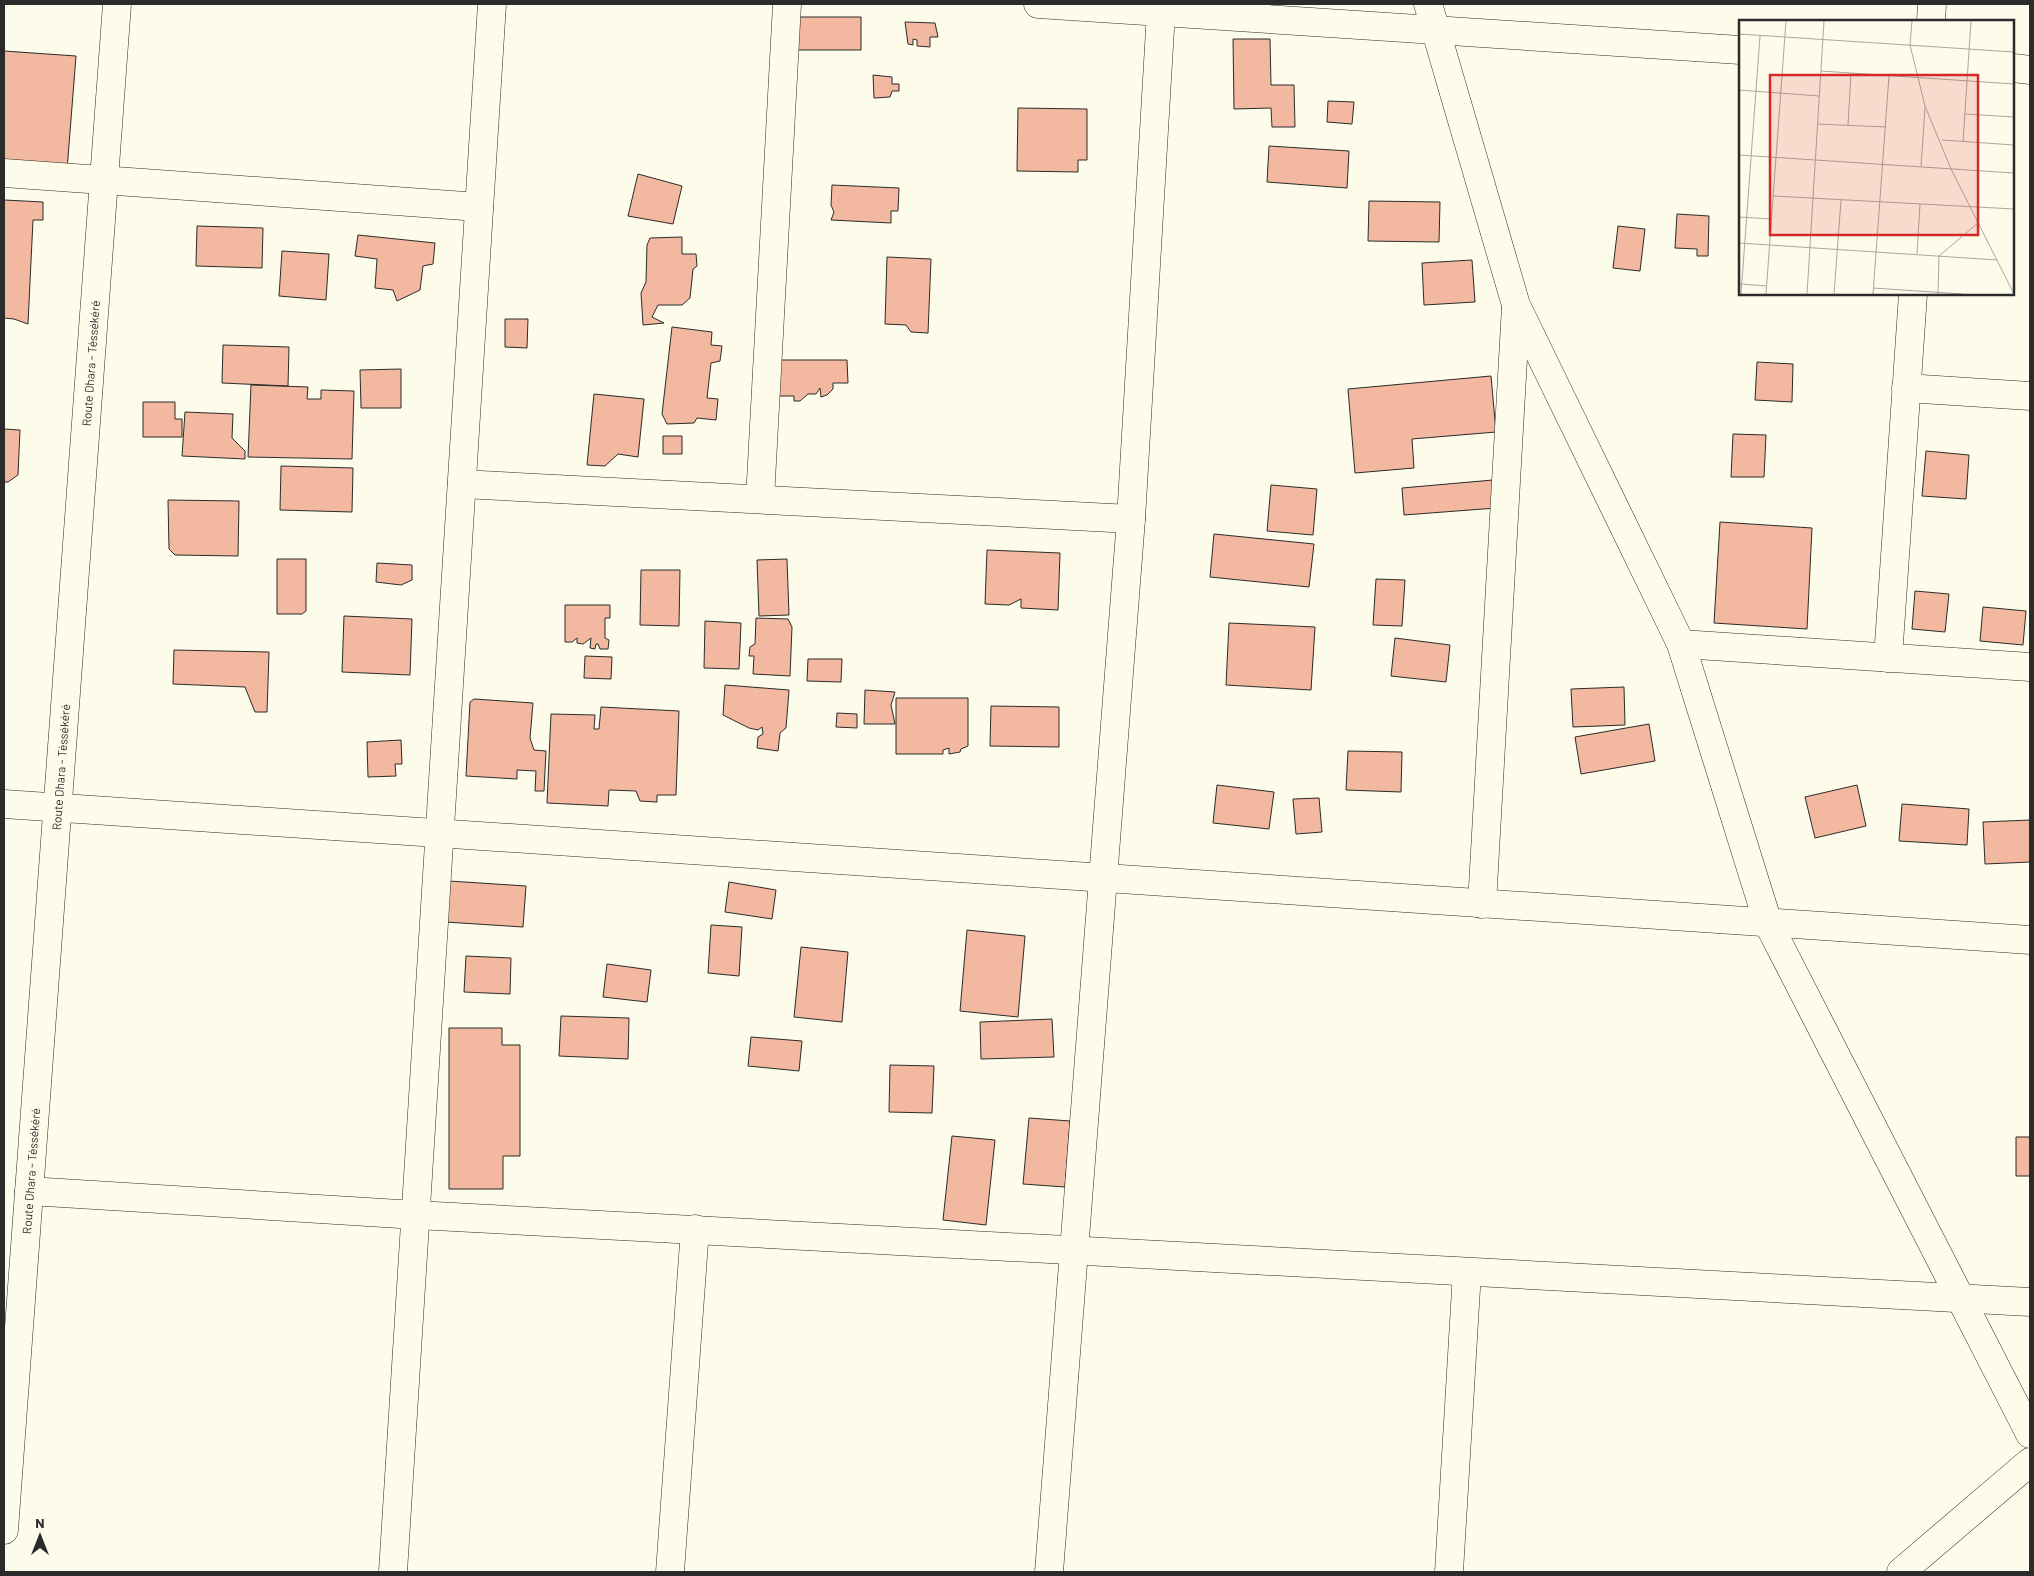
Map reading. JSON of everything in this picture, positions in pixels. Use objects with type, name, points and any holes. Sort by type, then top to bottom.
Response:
[{"type":"street","name":"Route Dhara - Téssékéré","points":[[4,1530],[8,1419],[29,1191],[117,4]]},
{"type":"street","points":[[393,1572],[492,4]]},
{"type":"street","points":[[760,499],[787,4]]},
{"type":"street","points":[[1038,4],[1739,50]]},
{"type":"street","points":[[1428,4],[1516,305],[1681,644],[1768,923],[2030,1434]]},
{"type":"street","points":[[1931,20],[1932,4]]},
{"type":"street","points":[[1049,1572],[1131,519],[1161,12]]},
{"type":"street","points":[[2014,68],[2030,70]]},
{"type":"street","points":[[4,173],[479,207]]},
{"type":"street","points":[[1888,658],[1913,295]]},
{"type":"street","points":[[1482,904],[1516,305]]},
{"type":"street","points":[[1906,388],[2030,396]]},
{"type":"street","points":[[462,484],[1131,519]]},
{"type":"street","points":[[1681,644],[2030,667]]},
{"type":"street","points":[[4,804],[2030,940]]},
{"type":"street","points":[[29,1191],[416,1215],[2030,1302]]},
{"type":"street","points":[[670,1572],[695,1229]]},
{"type":"street","points":[[1449,1572],[1467,1272]]},
{"type":"street","points":[[1901,1572],[2030,1462]]},
{"type":"building","points":[[795,17],[861,17],[861,50],[795,50]]},
{"type":"building","points":[[905,22],[935,23],[938,37],[930,37],[930,47],[917,46],[917,40],[913,39],[913,45],[908,44]]},
{"type":"building","points":[[1233,39],[1270,39],[1271,85],[1294,85],[1295,127],[1272,127],[1271,108],[1234,109]]},
{"type":"building","points":[[4,51],[76,56],[67,170],[4,165]]},
{"type":"building","points":[[873,75],[892,77],[892,84],[899,84],[899,91],[892,91],[890,97],[874,98]]},
{"type":"building","points":[[1328,101],[1354,102],[1352,124],[1327,122]]},
{"type":"building","points":[[1018,108],[1087,109],[1087,160],[1078,160],[1078,172],[1017,171]]},
{"type":"building","points":[[1269,146],[1349,151],[1347,188],[1267,182]]},
{"type":"building","points":[[638,174],[682,186],[673,224],[628,216]]},
{"type":"building","points":[[832,185],[899,188],[898,211],[891,211],[891,223],[831,220],[834,212],[831,205]]},
{"type":"building","points":[[4,200],[43,202],[43,220],[33,220],[28,324],[4,318]]},
{"type":"building","points":[[1369,201],[1440,202],[1439,242],[1368,241]]},
{"type":"building","points":[[1677,214],[1709,216],[1708,256],[1697,256],[1697,249],[1675,248]]},
{"type":"building","points":[[197,226],[263,228],[262,268],[196,266]]},
{"type":"building","points":[[1618,226],[1645,229],[1640,271],[1613,268]]},
{"type":"building","points":[[358,235],[435,243],[433,264],[423,266],[420,290],[397,301],[393,290],[375,288],[377,259],[355,256]]},
{"type":"building","points":[[682,237],[682,254],[696,254],[697,266],[693,269],[690,298],[682,305],[658,305],[652,317],[664,323],[643,325],[641,293],[646,282],[647,245],[650,238]]},
{"type":"building","points":[[282,251],[329,254],[326,300],[279,296]]},
{"type":"building","points":[[887,257],[931,259],[928,333],[911,332],[906,325],[885,324]]},
{"type":"building","points":[[1472,260],[1475,302],[1424,305],[1422,263]]},
{"type":"building","points":[[505,319],[528,319],[527,348],[505,347]]},
{"type":"building","points":[[672,327],[712,332],[711,345],[722,346],[720,361],[711,363],[707,398],[718,399],[716,420],[697,418],[694,423],[667,424],[662,414]]},
{"type":"building","points":[[223,345],[289,347],[288,386],[222,383]]},
{"type":"building","points":[[778,360],[847,360],[848,383],[833,383],[833,389],[827,395],[821,397],[820,388],[816,394],[808,394],[800,401],[794,401],[794,396],[779,396]]},
{"type":"building","points":[[1757,362],[1793,364],[1792,402],[1755,400]]},
{"type":"building","points":[[401,369],[401,408],[361,408],[360,370]]},
{"type":"building","points":[[1491,376],[1496,432],[1412,439],[1414,468],[1355,473],[1348,389]]},
{"type":"building","points":[[251,385],[308,387],[307,399],[321,399],[321,390],[354,391],[352,459],[248,457]]},
{"type":"building","points":[[594,394],[644,399],[638,457],[618,454],[605,466],[587,465]]},
{"type":"building","points":[[143,402],[175,402],[175,419],[182,419],[182,437],[143,437]]},
{"type":"building","points":[[185,412],[233,414],[232,438],[245,451],[245,459],[182,456]]},
{"type":"building","points":[[4,429],[20,430],[18,475],[8,482],[4,482]]},
{"type":"building","points":[[1733,434],[1766,435],[1764,477],[1731,477]]},
{"type":"building","points":[[663,436],[682,436],[682,454],[663,454]]},
{"type":"building","points":[[1926,451],[1969,455],[1966,499],[1922,496]]},
{"type":"building","points":[[281,466],[353,468],[352,512],[280,510]]},
{"type":"building","points":[[1493,480],[1496,508],[1404,515],[1402,488]]},
{"type":"building","points":[[1271,485],[1317,489],[1313,535],[1267,531]]},
{"type":"building","points":[[168,500],[239,501],[238,556],[175,555],[169,549]]},
{"type":"building","points":[[1720,522],[1812,528],[1807,629],[1714,623]]},
{"type":"building","points":[[1214,534],[1314,544],[1309,587],[1210,577]]},
{"type":"building","points":[[987,550],[1060,553],[1058,610],[1021,608],[1021,599],[1009,605],[985,604]]},
{"type":"building","points":[[277,559],[306,559],[306,611],[302,614],[277,614]]},
{"type":"building","points":[[787,559],[789,615],[759,616],[757,560]]},
{"type":"building","points":[[377,563],[412,565],[412,580],[401,585],[376,582]]},
{"type":"building","points":[[641,570],[680,570],[679,626],[640,625]]},
{"type":"building","points":[[1376,579],[1405,580],[1402,626],[1373,625]]},
{"type":"building","points":[[1915,591],[1949,594],[1945,632],[1912,629]]},
{"type":"building","points":[[565,605],[610,605],[610,618],[605,618],[605,638],[609,640],[608,649],[600,649],[598,644],[596,644],[595,649],[590,648],[591,638],[583,644],[577,643],[577,638],[572,642],[565,642]]},
{"type":"building","points":[[1983,607],[2026,611],[2023,645],[1980,641]]},
{"type":"building","points":[[344,616],[412,619],[410,675],[342,672]]},
{"type":"building","points":[[756,618],[788,619],[792,627],[790,676],[753,674],[754,656],[749,656],[750,647],[755,644]]},
{"type":"building","points":[[705,621],[741,623],[739,669],[704,668]]},
{"type":"building","points":[[1229,623],[1315,627],[1311,690],[1226,685]]},
{"type":"building","points":[[1395,638],[1450,645],[1446,682],[1391,676]]},
{"type":"building","points":[[174,650],[269,652],[267,712],[255,712],[245,687],[173,684]]},
{"type":"building","points":[[585,656],[612,657],[611,679],[584,678]]},
{"type":"building","points":[[808,659],[842,659],[841,682],[807,681]]},
{"type":"building","points":[[725,685],[789,690],[786,728],[780,733],[778,751],[757,748],[758,737],[763,734],[762,727],[758,730],[749,728],[723,715]]},
{"type":"building","points":[[1624,687],[1625,725],[1573,727],[1571,689]]},
{"type":"building","points":[[865,690],[895,692],[891,705],[895,724],[864,724]]},
{"type":"building","points":[[896,698],[968,698],[968,746],[961,749],[960,752],[949,754],[949,748],[943,750],[943,754],[896,754]]},
{"type":"building","points":[[474,699],[533,703],[530,738],[534,750],[546,751],[544,791],[535,791],[536,771],[517,770],[517,779],[466,776],[470,702]]},
{"type":"building","points":[[991,706],[1059,707],[1059,747],[990,746]]},
{"type":"building","points":[[601,707],[679,711],[676,795],[657,795],[657,802],[640,801],[636,791],[609,790],[608,806],[547,803],[551,714],[595,715],[594,729],[599,729]]},
{"type":"building","points":[[837,713],[857,714],[857,728],[836,727]]},
{"type":"building","points":[[1649,724],[1655,761],[1581,774],[1575,737]]},
{"type":"building","points":[[401,740],[402,764],[395,764],[396,776],[368,777],[367,742]]},
{"type":"building","points":[[1348,751],[1402,752],[1401,792],[1346,790]]},
{"type":"building","points":[[1217,785],[1274,792],[1269,829],[1213,823]]},
{"type":"building","points":[[1857,785],[1866,826],[1815,838],[1805,797]]},
{"type":"building","points":[[1319,798],[1322,832],[1296,834],[1293,799]]},
{"type":"building","points":[[1902,804],[1969,809],[1967,845],[1899,841]]},
{"type":"building","points":[[2030,820],[2030,862],[1985,864],[1983,822]]},
{"type":"building","points":[[449,881],[526,886],[523,927],[445,922]]},
{"type":"building","points":[[729,882],[776,890],[772,919],[725,912]]},
{"type":"building","points":[[711,925],[742,927],[739,976],[708,973]]},
{"type":"building","points":[[967,930],[1025,936],[1018,1017],[960,1011]]},
{"type":"building","points":[[801,947],[848,952],[842,1022],[794,1017]]},
{"type":"building","points":[[466,956],[511,958],[510,994],[464,992]]},
{"type":"building","points":[[607,964],[651,970],[647,1002],[603,997]]},
{"type":"building","points":[[561,1016],[629,1018],[628,1059],[559,1056]]},
{"type":"building","points":[[1052,1019],[1054,1057],[981,1059],[980,1022]]},
{"type":"building","points":[[449,1028],[502,1028],[502,1045],[520,1045],[520,1156],[503,1156],[503,1189],[449,1189]]},
{"type":"building","points":[[751,1037],[802,1041],[799,1071],[748,1066]]},
{"type":"building","points":[[890,1065],[934,1066],[932,1113],[889,1112]]},
{"type":"building","points":[[1029,1118],[1070,1121],[1065,1187],[1023,1184]]},
{"type":"building","points":[[952,1136],[995,1140],[986,1225],[943,1220]]},
{"type":"building","points":[[2016,1137],[2030,1137],[2030,1176],[2016,1176]]}]
